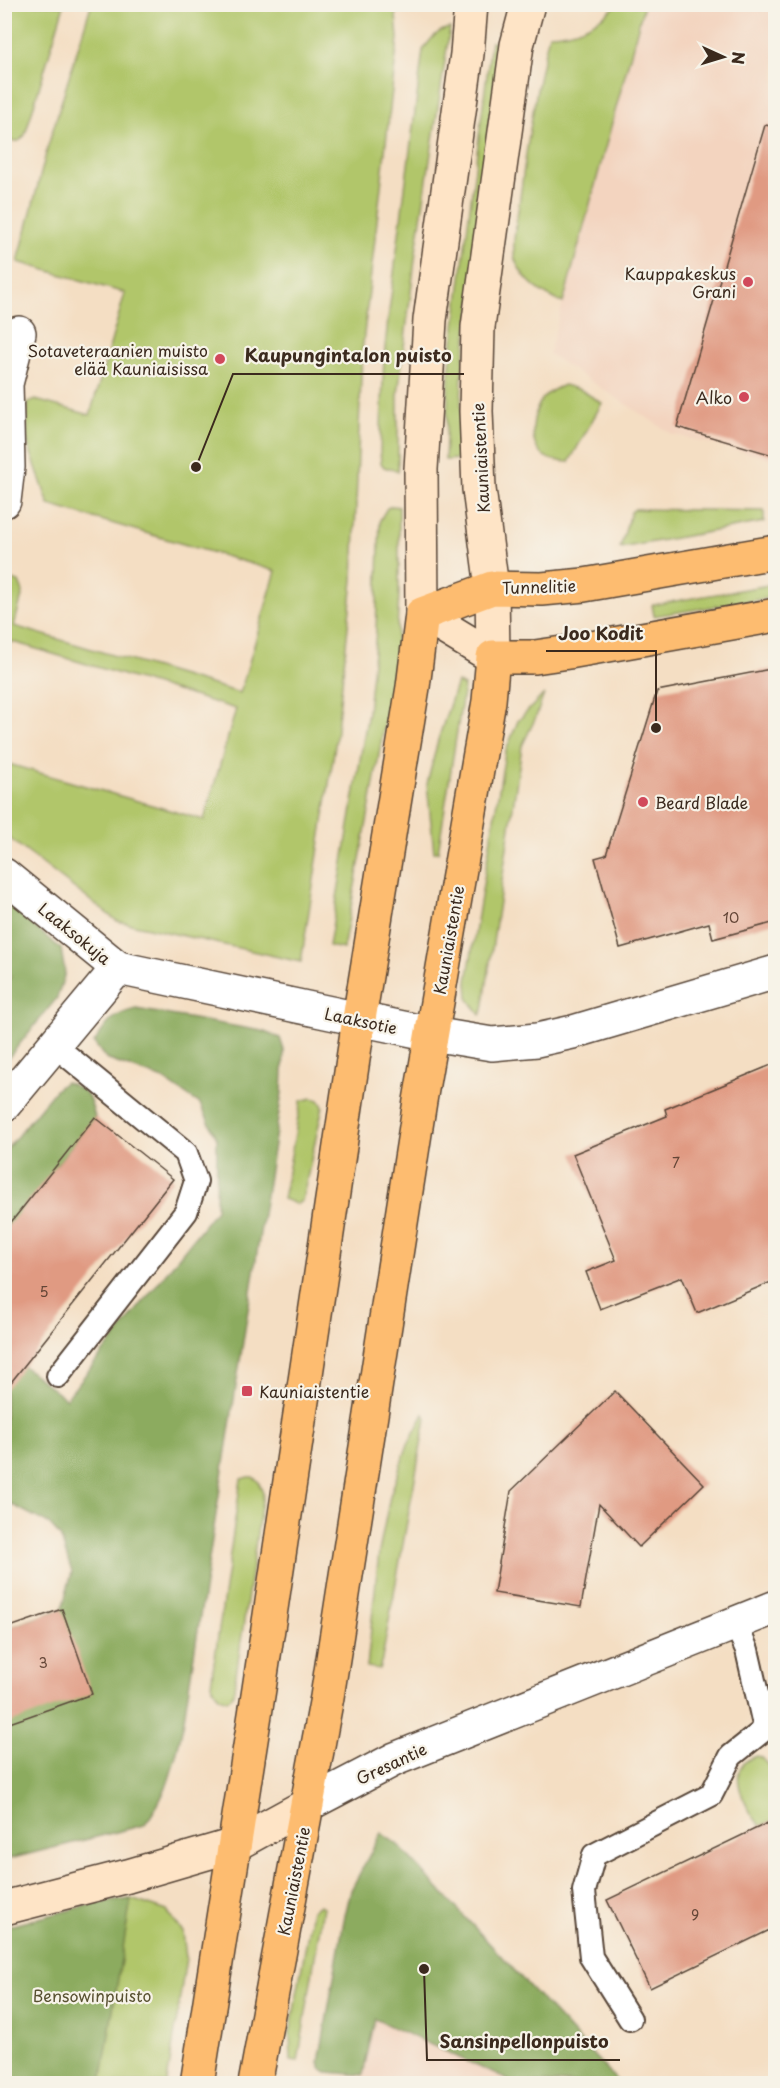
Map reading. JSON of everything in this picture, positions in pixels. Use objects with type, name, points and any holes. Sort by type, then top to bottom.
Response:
[{"type":"main road","points":[[197,2084],[359,1019],[413,687],[422,614],[421,469],[430,320],[467,54],[471,4]]},
{"type":"main road","name":"Kauniaistentie","points":[[255,2084],[329,1685],[420,1101],[489,700],[493,657],[492,588],[479,489],[478,327],[517,45],[528,4]]},
{"type":"main road","name":"Tunnelitie","points":[[422,614],[492,588],[542,589],[584,585],[776,552]]},
{"type":"main road","points":[[422,614],[493,657],[535,657],[569,652],[776,615]]},
{"type":"main road","name":"Gresantie","points":[[4,1908],[128,1876],[234,1845],[307,1805]]},
{"type":"street","points":[[4,501],[8,467],[6,384],[19,333]]},
{"type":"street","name":"Laaksokuja","points":[[4,875],[118,968]]},
{"type":"street","points":[[4,1105],[118,968]]},
{"type":"street","name":"Laaksotie","points":[[118,968],[432,1034],[492,1044],[537,1040],[573,1032],[776,972]]},
{"type":"street","name":"Gresantie","points":[[307,1805],[395,1759],[776,1607]]},
{"type":"lane","points":[[54,1045],[186,1153],[196,1181],[186,1212],[58,1376]]},
{"type":"lane","points":[[630,2019],[591,1957],[584,1891],[594,1855],[711,1795],[732,1756],[770,1733],[747,1650],[735,1623]]},
{"type":"shaded area","points":[[644,5],[775,5],[775,460],[672,434],[549,354]]},
{"type":"shaded area","points":[[374,2019],[514,2083],[362,2084]]},
{"type":"green space","points":[[5,4],[64,5],[25,135],[19,141],[5,142]]},
{"type":"green space","points":[[618,4],[644,5],[563,303],[542,292],[530,282],[520,270],[514,256],[516,221],[536,95],[549,34],[577,30],[603,17]]},
{"type":"green space","points":[[91,5],[395,5],[398,38],[362,352],[353,580],[336,739],[301,962],[117,921],[5,835],[5,763],[204,820],[236,709],[10,641],[5,658],[5,583],[12,580],[19,582],[23,592],[14,626],[240,693],[276,571],[49,505],[29,447],[27,439],[28,403],[36,400],[90,415],[125,293],[18,262],[48,146]]},
{"type":"green space","points":[[450,28],[416,252],[398,394],[398,471],[384,467],[381,463],[380,451],[388,319],[423,50],[438,33]]},
{"type":"green space","points":[[491,42],[506,43],[462,374],[460,459],[445,460],[449,373]]},
{"type":"green space","points":[[564,385],[581,390],[602,403],[569,462],[551,460],[540,452],[536,446],[533,429],[536,411],[544,397]]},
{"type":"green space","points":[[399,507],[399,595],[395,664],[343,949],[329,946],[368,712],[376,631],[380,520],[387,508]]},
{"type":"green space","points":[[635,509],[764,511],[764,522],[620,548],[631,512]]},
{"type":"green space","points":[[775,584],[775,597],[654,616],[652,605]]},
{"type":"green space","points":[[457,682],[464,686],[438,852],[434,852],[427,784],[438,740]]},
{"type":"green space","points":[[544,694],[522,746],[483,1010],[480,1015],[468,998],[467,981],[505,753],[518,721]]},
{"type":"green space","points":[[5,902],[61,949],[65,973],[57,998],[5,1062],[5,985],[11,976],[5,971]]},
{"type":"green space","points":[[136,1009],[262,1031],[280,1038],[284,1050],[282,1093],[183,1725],[170,1778],[159,1802],[144,1825],[5,1860],[5,1629],[62,1609],[72,1572],[60,1536],[49,1524],[5,1501],[5,1352],[66,1399],[216,1210],[217,1138],[200,1104],[163,1079],[106,1059],[94,1043],[111,1020]]},
{"type":"green space","points":[[65,1082],[86,1094],[95,1117],[5,1231],[5,1151],[56,1089]]},
{"type":"green space","points":[[312,1098],[319,1100],[323,1106],[302,1201],[297,1204],[283,1199],[301,1101]]},
{"type":"green space","points":[[424,1414],[426,1418],[382,1659],[379,1669],[367,1667],[379,1552],[390,1496],[408,1444]]},
{"type":"green space","points":[[253,1477],[258,1481],[263,1493],[233,1695],[227,1700],[219,1697],[211,1684],[241,1479]]},
{"type":"green space","points":[[757,1756],[770,1767],[776,1792],[775,1819],[760,1826],[743,1799],[738,1778],[740,1769],[746,1761]]},
{"type":"green space","points":[[381,1833],[397,1844],[619,2083],[514,2083],[375,2019],[363,2075],[327,2072],[321,2068],[319,2062],[351,1890]]},
{"type":"green space","name":"Bensowinpuisto","points":[[131,1899],[167,1911],[183,1932],[186,1958],[167,2083],[5,2084],[5,1927],[93,1904]]},
{"type":"green space","name":"Bensowinpuisto","points":[[131,1899],[101,2083],[5,2083],[5,1927],[93,1904]]},
{"type":"green space","points":[[320,1905],[323,1907],[298,2062],[291,2061],[290,2033],[312,1910]]},
{"type":"building","name":"Kauppakeskus Grani","points":[[765,125],[776,127],[776,456],[677,427]]},
{"type":"building","points":[[776,668],[776,922],[713,939],[709,923],[620,948],[595,858],[606,855],[657,691]]},
{"type":"building","points":[[776,1063],[776,1280],[697,1313],[682,1277],[600,1309],[586,1272],[616,1260],[573,1154],[667,1116],[665,1109]]},
{"type":"building","points":[[95,1117],[173,1179],[4,1391],[4,1231]]},
{"type":"building","points":[[615,1391],[704,1484],[639,1547],[599,1504],[581,1607],[494,1593],[511,1491]]},
{"type":"building","points":[[62,1609],[92,1694],[4,1725],[4,1629]]},
{"type":"building","points":[[776,1819],[776,1927],[650,1988],[607,1900]]},
{"type":"place","name":"Kauppakeskus Grani","points":[[748,282]]},
{"type":"place","name":"Sotaveteraanien muisto elää Kauniaisissa","points":[[220,359]]},
{"type":"place","name":"Alko","points":[[744,397]]},
{"type":"place","name":"Kaupungintalon puisto","points":[[196,467]]},
{"type":"place","name":"Joo Kodit","points":[[656,728]]},
{"type":"place","name":"Beard Blade","points":[[643,802]]},
{"type":"place","name":"Kauniaistentie","points":[[247,1391]]},
{"type":"place","name":"Sansinpellonpuisto","points":[[424,1969]]}]
